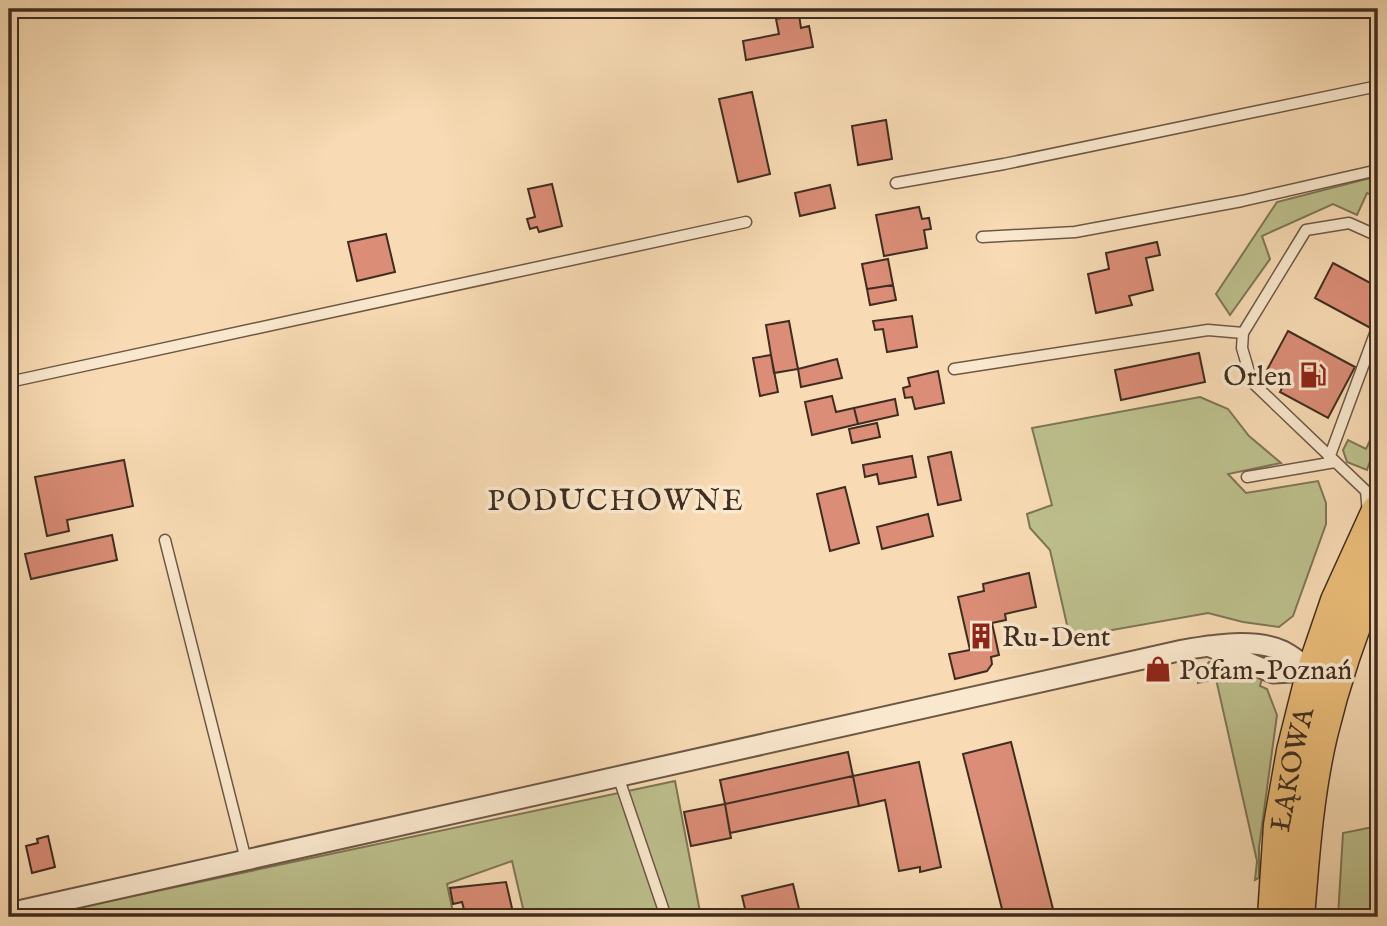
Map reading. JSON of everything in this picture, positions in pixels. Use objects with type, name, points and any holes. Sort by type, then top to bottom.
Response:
[{"type":"main road","name":"ŁĄKOWA","points":[[1298,917],[1306,826],[1321,737],[1328,629],[1337,601],[1375,526]]},
{"type":"main road","name":"ŁĄKOWA","points":[[1274,917],[1280,825],[1293,751],[1303,713],[1360,608],[1378,566]]},
{"type":"street","points":[[9,913],[1184,650],[1236,642],[1282,650],[1300,647],[1328,629]]},
{"type":"street","points":[[1208,646],[1273,673],[1288,684],[1303,713]]},
{"type":"street","points":[[1282,650],[1325,675]]},
{"type":"street","points":[[1273,673],[1325,675]]},
{"type":"lane","points":[[896,183],[1004,164],[1378,86]]},
{"type":"lane","points":[[982,237],[1074,232],[1242,201],[1378,170]]},
{"type":"lane","points":[[9,382],[746,222]]},
{"type":"lane","points":[[1375,526],[1366,491],[1252,382],[1242,348],[1244,332],[1306,230],[1349,223],[1378,236]]},
{"type":"lane","points":[[954,369],[1208,330],[1244,332]]},
{"type":"lane","points":[[1332,460],[1376,331]]},
{"type":"lane","points":[[1247,477],[1332,460]]},
{"type":"lane","points":[[165,540],[246,860]]},
{"type":"lane","points":[[618,776],[666,917]]},
{"type":"green space","points":[[1378,176],[1378,198],[1367,193],[1357,215],[1333,204],[1262,236],[1270,259],[1230,315],[1216,294],[1277,202]]},
{"type":"green space","points":[[1200,397],[1228,409],[1249,436],[1281,463],[1228,474],[1246,493],[1318,481],[1326,503],[1326,524],[1293,616],[1279,627],[1208,613],[1073,637],[1067,625],[1050,550],[1030,528],[1027,514],[1052,505],[1032,428]]},
{"type":"green space","points":[[1378,423],[1378,455],[1370,461],[1367,470],[1347,462],[1343,450],[1348,440],[1366,449]]},
{"type":"green space","points":[[1220,661],[1263,675],[1260,686],[1267,689],[1277,715],[1259,847],[1259,878],[1255,880],[1257,861],[1216,679],[1198,683],[1198,674],[1209,662]]},
{"type":"green space","points":[[675,781],[701,917],[611,917],[609,912],[585,917],[525,917],[512,861],[447,884],[454,917],[296,917],[294,910],[253,917],[34,917]]},
{"type":"green space","points":[[1378,826],[1378,917],[1338,917],[1343,833]]},
{"type":"building","points":[[799,15],[801,28],[809,26],[813,47],[746,60],[743,41],[779,34],[776,19]]},
{"type":"building","points":[[752,92],[770,174],[738,182],[719,99]]},
{"type":"building","points":[[886,120],[892,159],[858,165],[852,126]]},
{"type":"building","points":[[552,184],[562,226],[539,232],[537,227],[530,229],[527,219],[535,217],[528,189]]},
{"type":"building","points":[[830,185],[835,208],[800,216],[795,193]]},
{"type":"building","points":[[919,207],[922,219],[929,218],[931,229],[924,230],[927,248],[884,256],[876,215]]},
{"type":"building","points":[[386,234],[395,272],[357,281],[348,242]]},
{"type":"building","points":[[1157,242],[1160,255],[1146,258],[1153,290],[1129,296],[1132,305],[1096,313],[1088,274],[1109,269],[1106,253]]},
{"type":"building","points":[[888,259],[893,285],[867,289],[862,264]]},
{"type":"building","points":[[1333,263],[1378,287],[1378,332],[1315,298]]},
{"type":"building","points":[[893,285],[896,300],[870,305],[867,289]]},
{"type":"building","points":[[912,316],[917,347],[887,352],[883,329],[875,330],[873,321]]},
{"type":"building","points":[[789,321],[798,369],[774,373],[766,325]]},
{"type":"building","points":[[1288,331],[1355,367],[1328,418],[1280,392],[1286,380],[1267,370]]},
{"type":"building","points":[[1199,353],[1205,382],[1121,400],[1115,370]]},
{"type":"building","points":[[771,355],[778,392],[760,396],[753,358]]},
{"type":"building","points":[[837,359],[842,378],[801,387],[798,369]]},
{"type":"building","points":[[938,371],[944,403],[915,409],[912,397],[905,398],[903,388],[910,386],[908,378]]},
{"type":"building","points":[[832,396],[836,412],[854,408],[858,424],[812,435],[805,402]]},
{"type":"building","points":[[895,399],[898,415],[858,424],[854,408]]},
{"type":"building","points":[[877,423],[880,437],[852,443],[849,429]]},
{"type":"building","points":[[951,452],[961,500],[938,505],[928,457]]},
{"type":"building","points":[[912,456],[916,477],[879,484],[877,474],[865,477],[863,465]]},
{"type":"building","points":[[124,460],[133,506],[67,520],[69,531],[47,536],[35,477]]},
{"type":"building","points":[[845,487],[859,543],[830,551],[817,494]]},
{"type":"building","points":[[928,514],[933,536],[882,549],[877,527]]},
{"type":"building","points":[[112,535],[117,560],[31,579],[25,554]]},
{"type":"building","name":"Ru-Dent","points":[[1029,573],[1036,607],[1005,614],[1006,620],[992,623],[999,655],[991,657],[992,664],[987,671],[955,679],[949,654],[970,650],[958,597],[984,591],[983,584]]},
{"type":"building","points":[[1011,742],[1055,917],[1004,917],[963,754]]},
{"type":"building","points":[[848,752],[853,776],[725,804],[720,780]]},
{"type":"building","points":[[919,762],[941,867],[920,872],[920,867],[899,871],[885,800],[859,806],[853,776]]},
{"type":"building","points":[[853,776],[859,806],[730,833],[725,804]]},
{"type":"building","points":[[725,804],[731,838],[691,846],[684,812]]},
{"type":"building","points":[[48,836],[55,867],[32,873],[26,846],[38,843],[37,839]]},
{"type":"building","points":[[506,882],[514,917],[466,917],[462,902],[453,904],[450,888]]},
{"type":"building","points":[[793,884],[800,913],[781,917],[747,917],[742,896]]},
{"type":"place","name":"Orlen","points":[[1313,375]]},
{"type":"place","name":"Ru-Dent","points":[[981,636]]},
{"type":"place","name":"Pofam-Poznań","points":[[1158,669]]},
{"type":"district","name":"PODUCHOWNE","points":[[616,500]]}]
